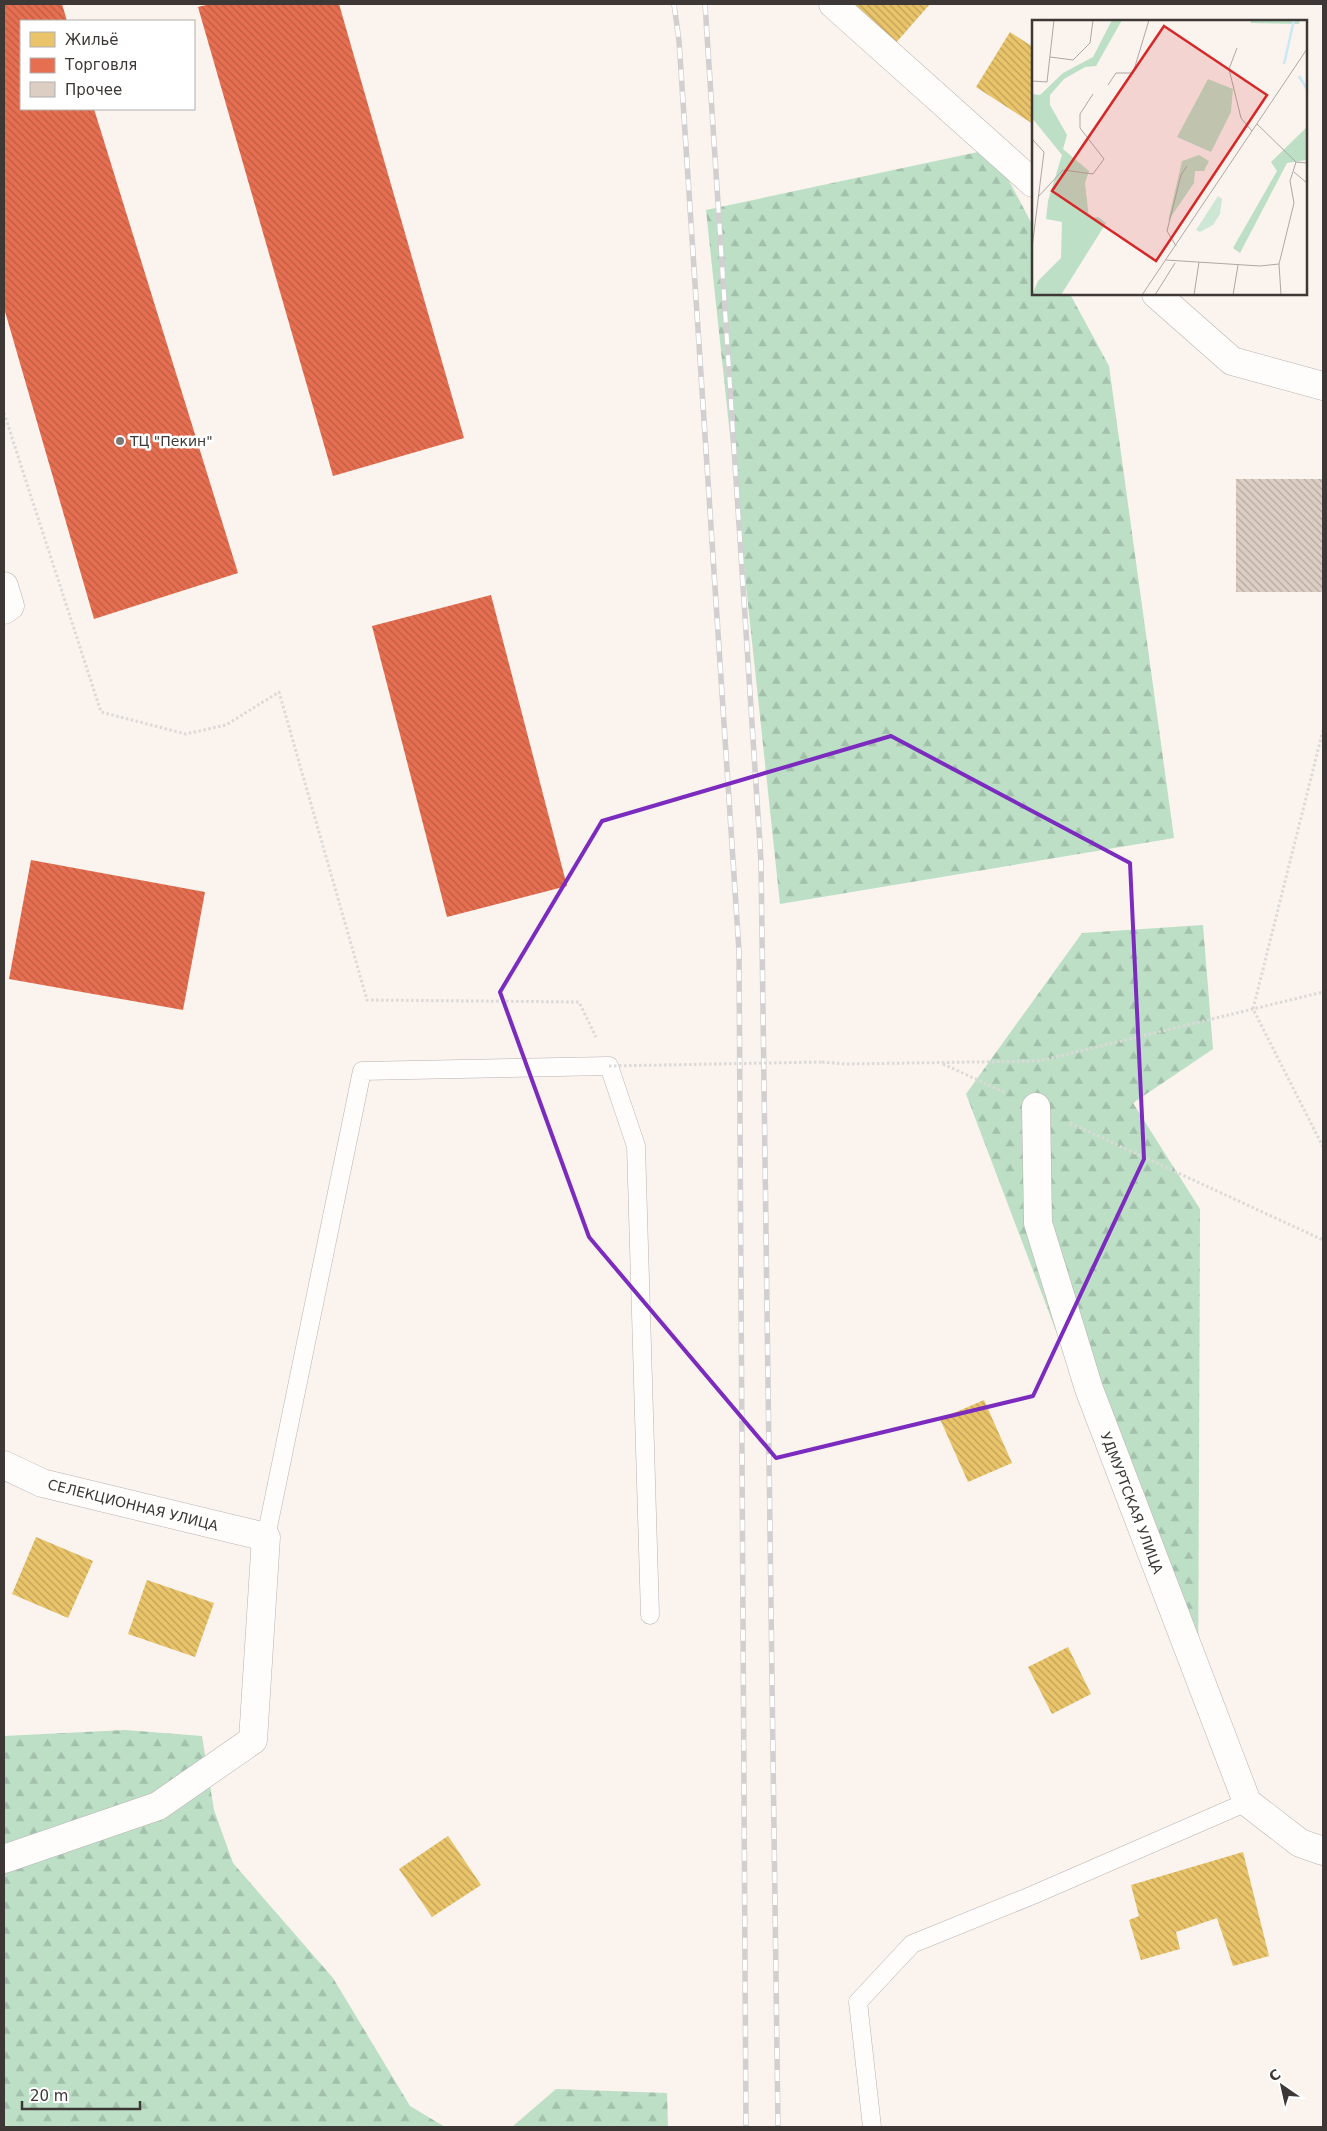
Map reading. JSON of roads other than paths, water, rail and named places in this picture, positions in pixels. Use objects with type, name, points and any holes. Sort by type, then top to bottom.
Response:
[{"type":"street","points":[[833,4],[1032,183]]},
{"type":"street","points":[[1157,295],[1232,361],[1323,386]]},
{"type":"street","points":[[4,586],[10,606],[4,610]]},
{"type":"street","name":"УДМУРТСКАЯ УЛИЦА","points":[[1036,1107],[1038,1223],[1089,1390],[1247,1802]]},
{"type":"street","name":"СЕЛЕКЦИОННАЯ УЛИЦА","points":[[4,1465],[42,1483],[266,1538]]},
{"type":"street","points":[[4,1859],[158,1806],[253,1740],[266,1538]]},
{"type":"street","points":[[1247,1802],[1300,1843],[1323,1850]]},
{"type":"lane","points":[[266,1538],[362,1071],[607,1062],[636,1146],[650,1615]]},
{"type":"lane","points":[[872,2127],[858,2002],[912,1944],[1033,1895],[1247,1802]]},
{"type":"railway","points":[[674,4],[679,41],[739,951],[746,2127]]},
{"type":"railway","points":[[705,4],[761,861],[778,2127]]},
{"type":"place","name":"ТЦ \"Пекин\"","points":[[120,441]]}]
